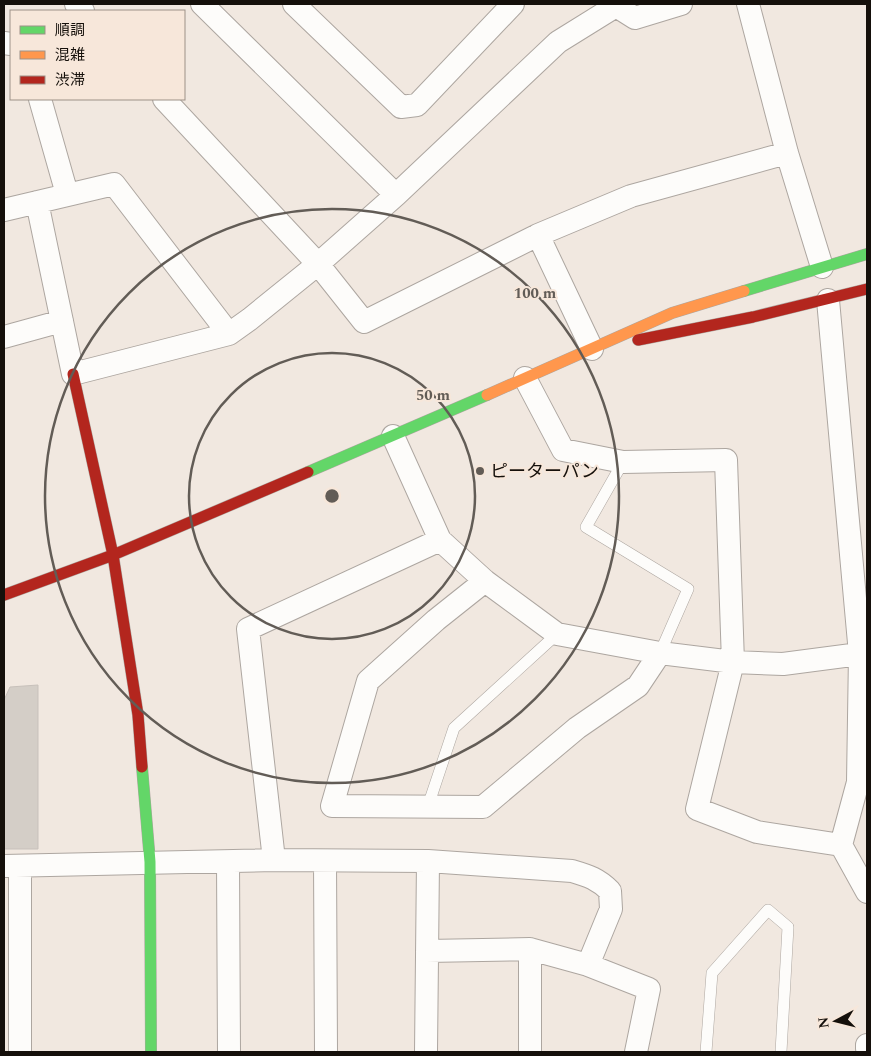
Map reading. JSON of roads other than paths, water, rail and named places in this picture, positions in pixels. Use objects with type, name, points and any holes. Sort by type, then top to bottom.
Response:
[{"type":"street","points":[[202,4],[396,195]]},
{"type":"street","points":[[294,4],[401,107],[417,105],[513,4]]},
{"type":"street","points":[[73,374],[229,334],[250,320],[318,264],[396,195],[558,42],[614,5],[635,18],[681,4]]},
{"type":"street","points":[[748,4],[787,154],[822,267]]},
{"type":"street","points":[[40,100],[67,194]]},
{"type":"street","points":[[165,100],[318,264],[364,322],[538,235],[630,196],[787,154]]},
{"type":"street","points":[[4,210],[114,184],[229,334]]},
{"type":"street","points":[[37,202],[113,555],[138,715],[150,862],[151,1052]]},
{"type":"street","points":[[538,235],[592,349]]},
{"type":"street","points":[[4,595],[113,555],[394,436],[672,313],[867,254]]},
{"type":"street","points":[[592,349],[705,327],[828,300],[867,289]]},
{"type":"street","points":[[828,300],[864,653],[863,784],[842,845],[867,892]]},
{"type":"street","points":[[4,337],[62,321]]},
{"type":"street","points":[[525,378],[563,450],[624,462],[726,460],[732,662],[697,809],[757,832],[842,845]]},
{"type":"street","points":[[394,436],[440,540],[485,581],[557,634],[660,653],[732,662],[783,664],[864,653]]},
{"type":"street","points":[[274,860],[248,629],[440,540]]},
{"type":"street","points":[[485,581],[436,620],[368,681],[332,806],[483,807],[577,728],[638,686],[660,653]]},
{"type":"street","points":[[20,1052],[12,866],[274,860],[428,861],[572,871],[601,882],[610,891],[611,909],[588,965]]},
{"type":"street","points":[[325,861],[326,1052]]},
{"type":"street","points":[[426,1052],[428,861]]},
{"type":"street","points":[[228,862],[229,1052]]},
{"type":"street","points":[[427,951],[530,949],[588,965],[649,989],[636,1052]]},
{"type":"street","points":[[530,949],[530,1052]]},
{"type":"lane","points":[[624,462],[586,527],[688,589],[660,653]]},
{"type":"lane","points":[[428,806],[454,728],[557,634]]},
{"type":"lane","points":[[706,1052],[712,973],[768,910],[788,927],[781,1052]]},
{"type":"place","name":"ピーターパン","points":[[480,471]]}]
